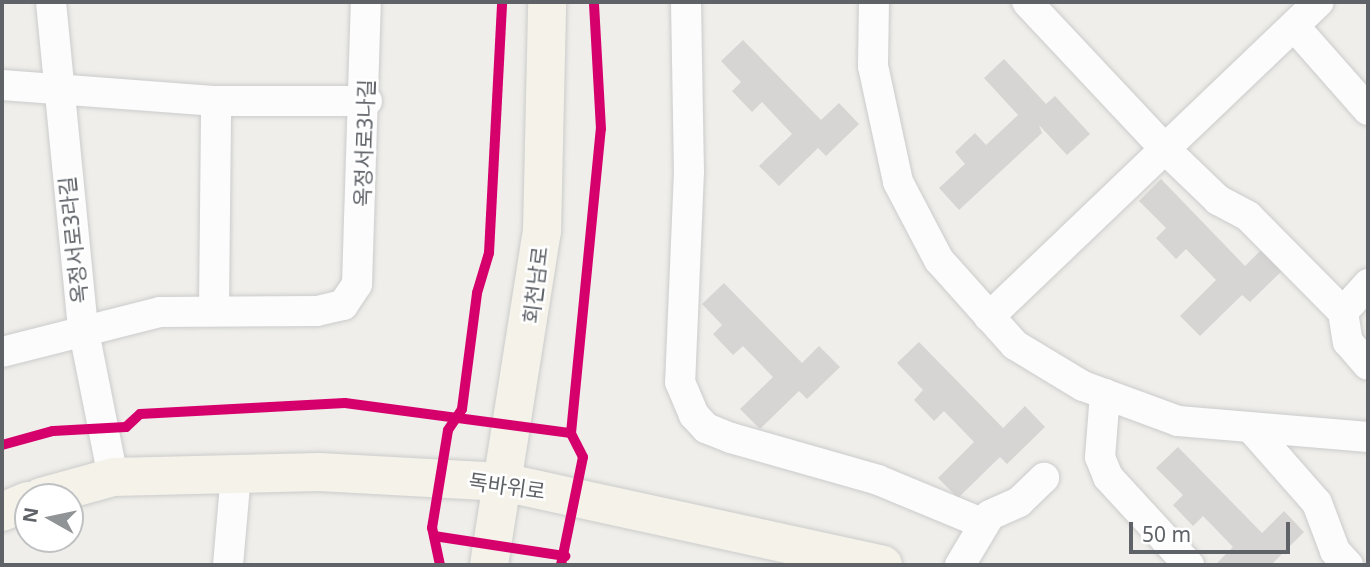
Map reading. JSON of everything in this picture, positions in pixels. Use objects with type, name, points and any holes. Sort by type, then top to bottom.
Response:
[{"type":"main road","name":"회천남로","points":[[489,565],[542,231],[547,2]]},
{"type":"main road","name":"독바위로","points":[[84,485],[113,477],[236,474],[503,482],[883,565]]},
{"type":"street","name":"옥정서로3라길","points":[[51,2],[57,93],[83,327],[113,477]]},
{"type":"street","name":"옥정서로3나길","points":[[214,308],[332,309],[357,284],[367,101],[366,2]]},
{"type":"street","points":[[686,2],[689,171],[680,382],[694,415],[706,428],[731,438],[878,480],[982,523]]},
{"type":"street","points":[[874,2],[873,66],[898,182],[939,260],[989,317],[1048,369],[1104,394],[1178,421],[1368,437]]},
{"type":"street","points":[[1027,2],[1165,149],[1218,200],[1248,216],[1343,312],[1348,342],[1368,365]]},
{"type":"street","points":[[989,317],[1319,2]]},
{"type":"street","points":[[1294,26],[1368,110]]},
{"type":"street","points":[[2,85],[57,93],[216,102],[367,101]]},
{"type":"street","points":[[2,352],[83,327],[214,308],[216,102]]},
{"type":"street","points":[[1343,312],[1368,284]]},
{"type":"street","points":[[1104,394],[1100,457],[1108,477],[1189,565]]},
{"type":"street","points":[[1252,429],[1317,503],[1335,551],[1348,565]]},
{"type":"street","points":[[228,565],[236,474]]},
{"type":"street","points":[[960,565],[982,523],[1044,478]]},
{"type":"building","points":[[743,40],[821,120],[839,103],[859,124],[826,156],[818,148],[779,186],[759,166],[792,134],[762,102],[752,112],[732,91],[741,82],[721,61]]},
{"type":"building","points":[[1004,59],[1046,104],[1055,96],[1090,134],[1067,155],[1039,125],[1042,133],[959,210],[939,188],[965,164],[955,152],[975,133],[986,145],[1018,115],[984,78]]},
{"type":"building","points":[[1161,179],[1245,266],[1267,244],[1288,265],[1250,302],[1242,295],[1200,336],[1180,316],[1216,280],[1186,249],[1176,259],[1156,238],[1166,228],[1139,201]]},
{"type":"building","points":[[724,283],[802,363],[819,346],[840,367],[807,399],[799,391],[760,429],[740,409],[773,377],[743,346],[733,355],[713,334],[722,325],[702,304]]},
{"type":"building","points":[[919,342],[1003,428],[1025,406],[1045,427],[1007,464],[1000,457],[958,498],[938,478],[974,442],[944,411],[934,421],[914,400],[923,390],[897,363]]},
{"type":"building","points":[[1178,447],[1262,533],[1284,511],[1304,532],[1271,565],[1215,565],[1233,547],[1203,516],[1193,526],[1173,505],[1183,495],[1156,468]]},
{"type":"cycle path","points":[[440,565],[432,528],[448,430],[462,409],[477,293],[489,253],[502,2]]},
{"type":"cycle path","points":[[561,565],[583,457],[571,433],[601,129],[594,2]]},
{"type":"cycle path","points":[[2,445],[53,431],[126,427],[140,414],[345,403],[571,433]]},
{"type":"cycle path","points":[[434,536],[565,556]]}]
